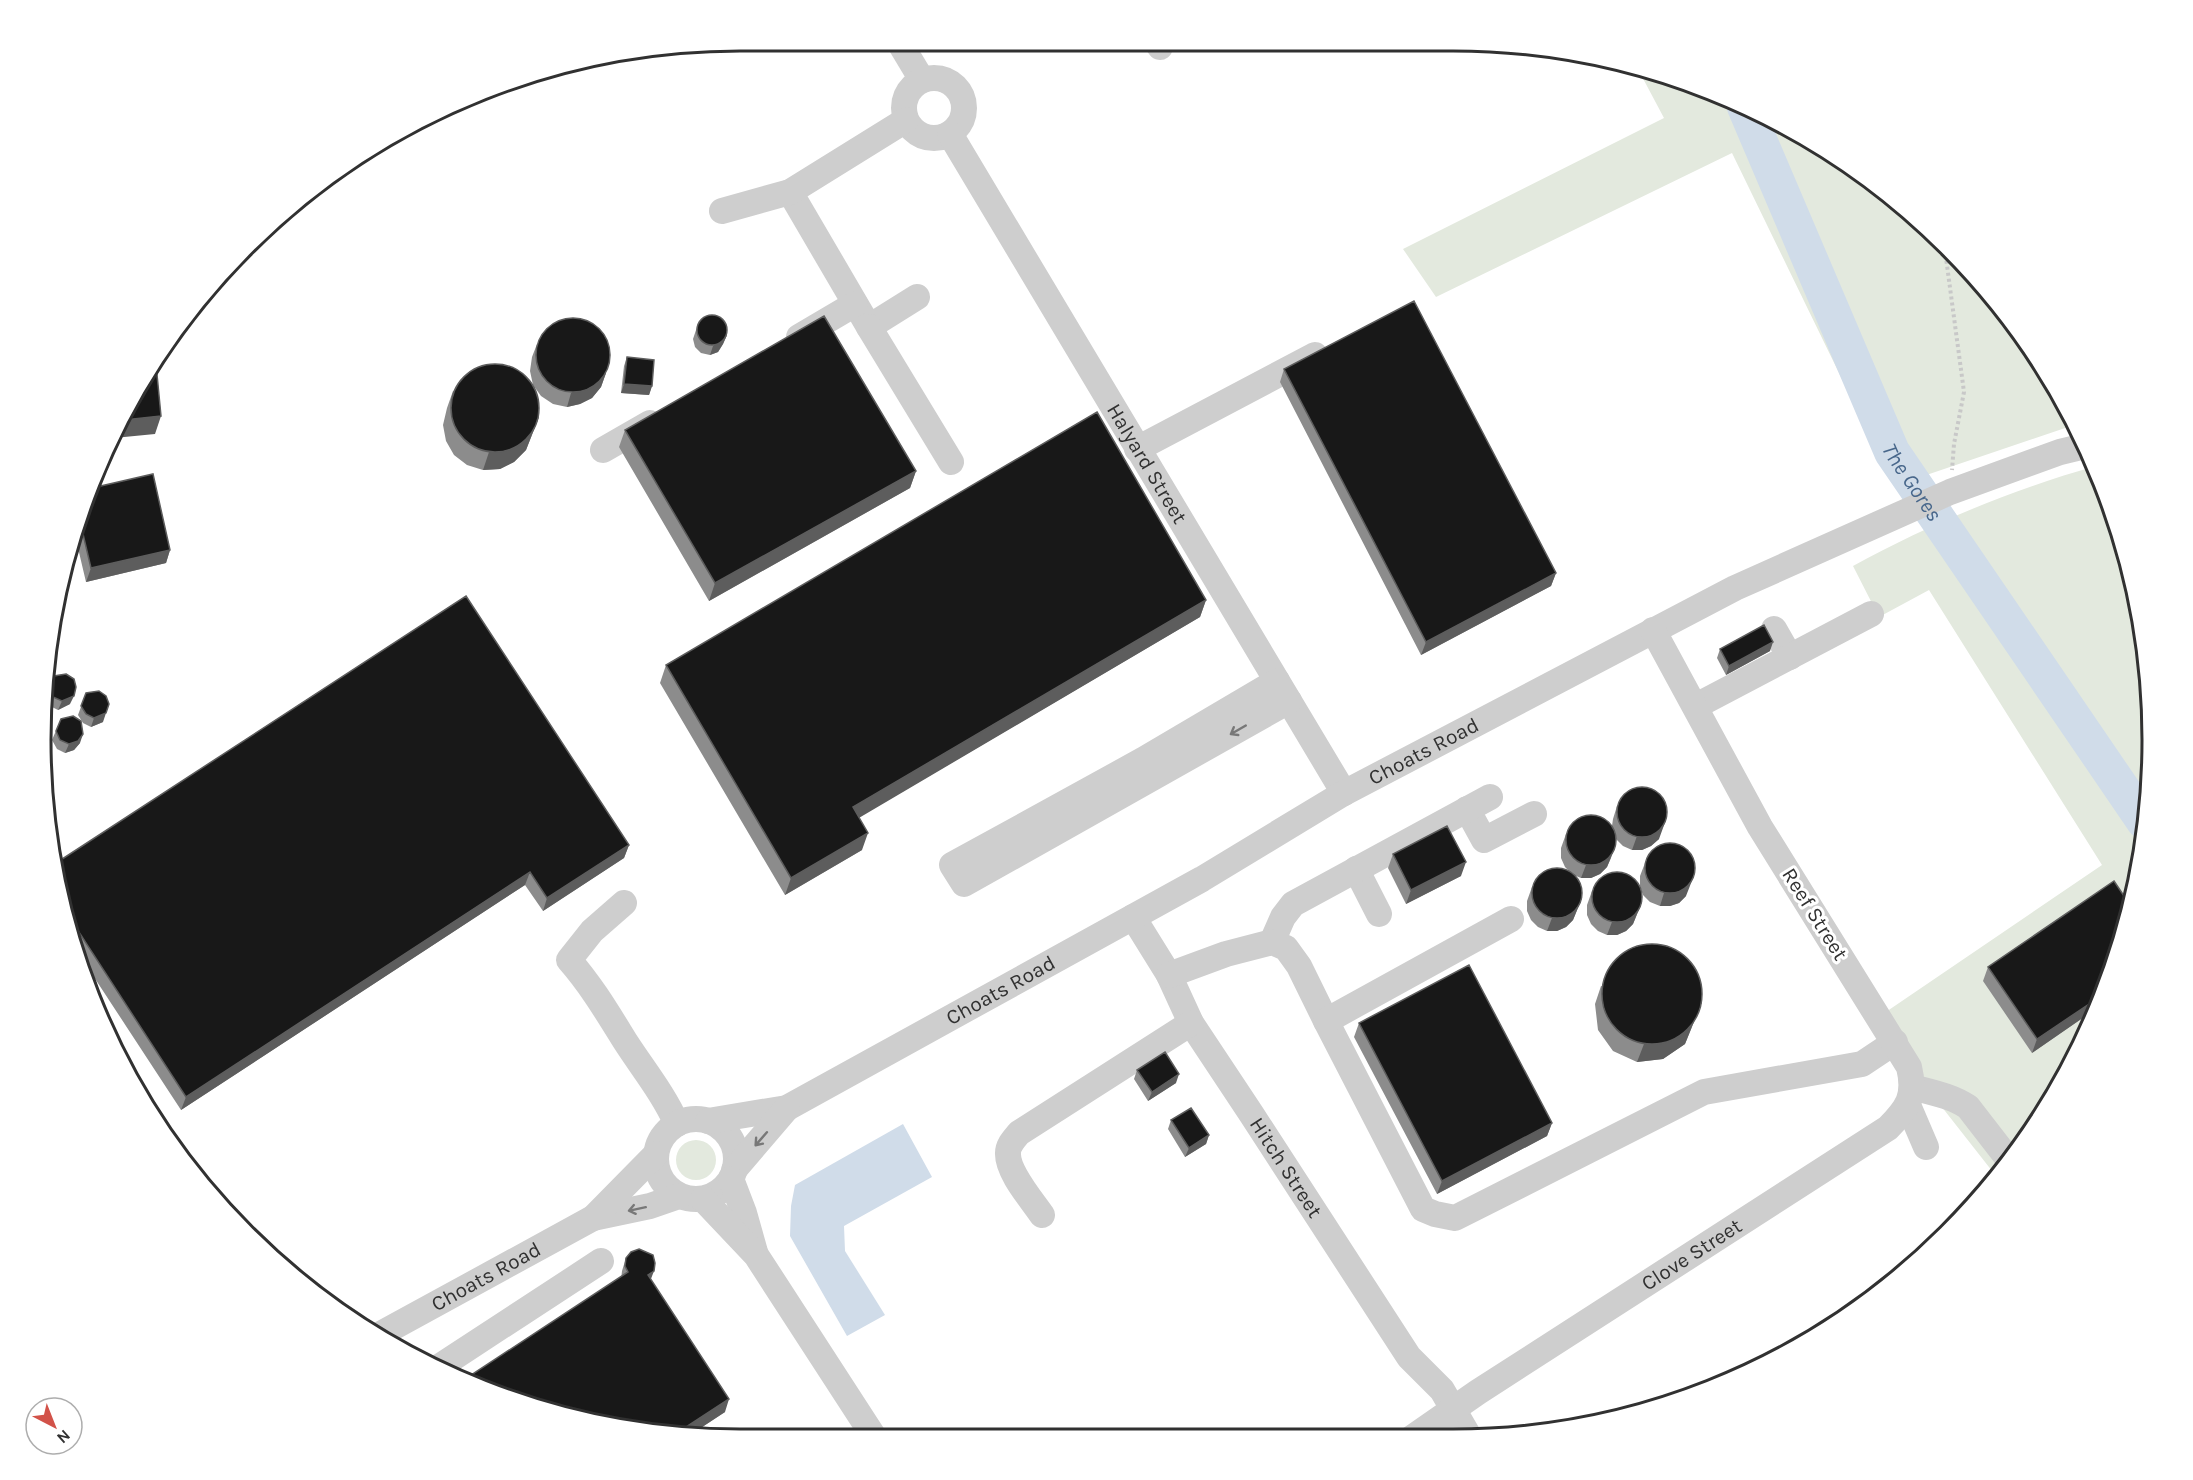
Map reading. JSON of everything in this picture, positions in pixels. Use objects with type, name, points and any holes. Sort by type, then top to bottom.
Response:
[{"type":"street","points":[[912,63],[956,86],[961,93],[965,111],[957,128],[950,134],[941,138],[920,135],[906,120],[904,102],[908,93],[912,63]]},
{"type":"street","points":[[722,211],[790,192],[906,120]]},
{"type":"street","name":"Halyard Street","points":[[950,134],[1344,793]]},
{"type":"street","points":[[790,192],[951,462]]},
{"type":"street","points":[[869,327],[917,297]]},
{"type":"street","points":[[775,351],[855,304]]},
{"type":"street","points":[[1137,449],[1337,343]]},
{"type":"street","points":[[603,450],[674,409]]},
{"type":"street","name":"Choats Road","points":[[708,1121],[787,1108],[1202,879],[1344,793],[1735,588],[1950,492],[2077,448]]},
{"type":"street","points":[[1696,706],[1871,614]]},
{"type":"street","points":[[1774,629],[1790,657]]},
{"type":"street","name":"Reef Street","points":[[1653,630],[1760,826],[1909,1067],[1910,1096],[1926,1147]]},
{"type":"street","points":[[1148,769],[952,865],[964,884],[1148,769],[1283,691]]},
{"type":"street","points":[[1272,942],[1283,917],[1293,904],[1490,796]]},
{"type":"street","points":[[1467,809],[1484,840],[1534,814]]},
{"type":"street","points":[[1356,869],[1379,914]]},
{"type":"street","points":[[624,903],[592,931],[569,960],[600,999],[626,1042],[667,1101],[677,1124]]},
{"type":"street","name":"Hitch Street","points":[[1132,917],[1169,975],[1191,1023],[1409,1357],[1442,1390],[1465,1429]]},
{"type":"street","points":[[1326,1021],[1511,919]]},
{"type":"street","points":[[1169,975],[1226,954],[1272,942],[1286,948],[1299,966],[1423,1209],[1455,1218],[1704,1092],[1862,1064],[1895,1042]]},
{"type":"street","points":[[1042,1215],[1010,1168],[1007,1152],[1011,1141],[1019,1133],[1191,1023]]},
{"type":"street","points":[[1910,1096],[1941,1095],[1960,1102],[1968,1107],[2004,1154]]},
{"type":"street","name":"Clove Street","points":[[1425,1429],[1888,1128],[1910,1096]]},
{"type":"street","name":"Choats Road","points":[[733,1175],[787,1108]]},
{"type":"street","points":[[756,1255],[733,1175],[736,1160],[731,1140],[717,1125],[708,1121],[697,1119],[677,1124],[667,1131],[656,1154],[661,1179],[669,1189],[691,1198],[756,1255],[869,1429]]},
{"type":"street","name":"Choats Road","points":[[593,1218],[656,1154]]},
{"type":"street","points":[[691,1198],[716,1194],[733,1175]]},
{"type":"street","name":"Choats Road","points":[[386,1331],[593,1218],[691,1198]]},
{"type":"street","points":[[445,1363],[601,1261]]},
{"type":"path","points":[[1946,260],[1964,392],[1954,444],[1950,492]]},
{"type":"shaded area","points":[[1643,78],[1717,103],[1758,122],[1798,143],[1872,193],[1940,253],[1971,286],[2026,357],[2067,427],[1894,486],[1732,153],[1436,297],[1403,249],[1664,118]]},
{"type":"shaded area","points":[[2087,469],[2119,562],[2129,606],[2141,695],[2141,785],[2129,874],[2119,918],[2090,1004],[2050,1084],[2026,1123],[1991,1170],[1905,1060],[1877,1018],[2102,865],[1929,590],[1879,617],[1853,566],[1941,522],[2064,475]]},
{"type":"shaded area","points":[[903,1124],[932,1177],[844,1226],[845,1251],[885,1315],[847,1336],[790,1236],[791,1206],[795,1185]]},
{"type":"shaded area","points":[[696,1140],[704,1141],[710,1146],[715,1152],[715,1168],[710,1174],[704,1179],[696,1180],[688,1179],[682,1174],[677,1168],[676,1160],[677,1152],[682,1146],[688,1141]]},
{"type":"building","points":[[1414,301],[1556,573],[1426,642],[1284,369]]},
{"type":"building","points":[[712,315],[723,319],[727,330],[723,341],[712,345],[701,341],[697,330],[701,319]]},
{"type":"building","points":[[824,316],[916,471],[715,583],[625,430]]},
{"type":"building","points":[[580,318],[600,328],[608,341],[610,355],[608,369],[600,382],[587,390],[566,392],[546,382],[538,369],[536,348],[546,328],[559,320]]},
{"type":"building","points":[[627,357],[654,360],[652,386],[624,384]]},
{"type":"building","points":[[495,364],[520,371],[532,383],[539,408],[532,433],[520,445],[495,452],[470,445],[458,433],[451,408],[458,383],[470,371]]},
{"type":"building","points":[[157,373],[161,416],[130,419]]},
{"type":"building","points":[[1097,412],[1206,600],[853,807],[868,833],[791,878],[666,665]]},
{"type":"building","points":[[153,474],[170,550],[91,568],[83,534],[99,486]]},
{"type":"building","points":[[466,596],[629,845],[547,898],[530,872],[186,1097],[78,931],[62,859]]},
{"type":"building","points":[[1764,625],[1773,642],[1729,666],[1720,649]]},
{"type":"building","points":[[66,674],[74,679],[76,687],[74,696],[62,701],[53,697],[54,676]]},
{"type":"building","points":[[99,691],[106,696],[109,704],[106,713],[94,718],[86,714],[81,706],[86,693]]},
{"type":"building","points":[[73,716],[81,721],[83,734],[78,741],[69,744],[60,740],[56,731],[61,719]]},
{"type":"building","points":[[1637,787],[1647,787],[1660,794],[1667,807],[1667,817],[1660,830],[1647,837],[1637,837],[1628,833],[1621,826],[1617,817],[1617,807],[1621,798],[1628,791]]},
{"type":"building","points":[[1586,815],[1596,815],[1609,822],[1616,835],[1616,845],[1609,858],[1596,865],[1586,865],[1577,861],[1570,854],[1566,845],[1566,835],[1570,826],[1577,819]]},
{"type":"building","points":[[1447,826],[1466,862],[1411,890],[1393,854]]},
{"type":"building","points":[[1665,843],[1675,843],[1688,850],[1695,863],[1695,873],[1688,886],[1675,893],[1665,893],[1656,889],[1649,882],[1645,873],[1645,863],[1649,854],[1656,847]]},
{"type":"building","points":[[1552,868],[1562,868],[1575,875],[1582,888],[1582,898],[1575,911],[1562,918],[1552,918],[1543,914],[1536,907],[1532,898],[1532,888],[1536,879],[1543,872]]},
{"type":"building","points":[[1612,872],[1622,872],[1635,879],[1642,892],[1642,902],[1635,915],[1622,922],[1612,922],[1603,918],[1596,911],[1592,902],[1592,892],[1596,883],[1603,876]]},
{"type":"building","points":[[2114,881],[2124,896],[2119,918],[2090,1003],[2037,1039],[1988,967]]},
{"type":"building","points":[[1652,944],[1671,948],[1687,959],[1698,975],[1702,994],[1698,1013],[1687,1029],[1671,1040],[1652,1044],[1633,1040],[1617,1029],[1606,1013],[1602,994],[1606,975],[1617,959],[1633,948]]},
{"type":"building","points":[[1469,965],[1552,1123],[1442,1181],[1359,1023]]},
{"type":"building","points":[[1165,1052],[1179,1074],[1152,1092],[1137,1070]]},
{"type":"building","points":[[1191,1108],[1209,1135],[1189,1148],[1171,1120]]},
{"type":"building","points":[[639,1249],[653,1255],[654,1271],[648,1275],[729,1399],[686,1427],[606,1416],[562,1406],[471,1375],[628,1272],[625,1266],[626,1258],[631,1252]]},
{"type":"waterway","name":"The Gores","points":[[1750,118],[1892,452],[2138,812]]}]
